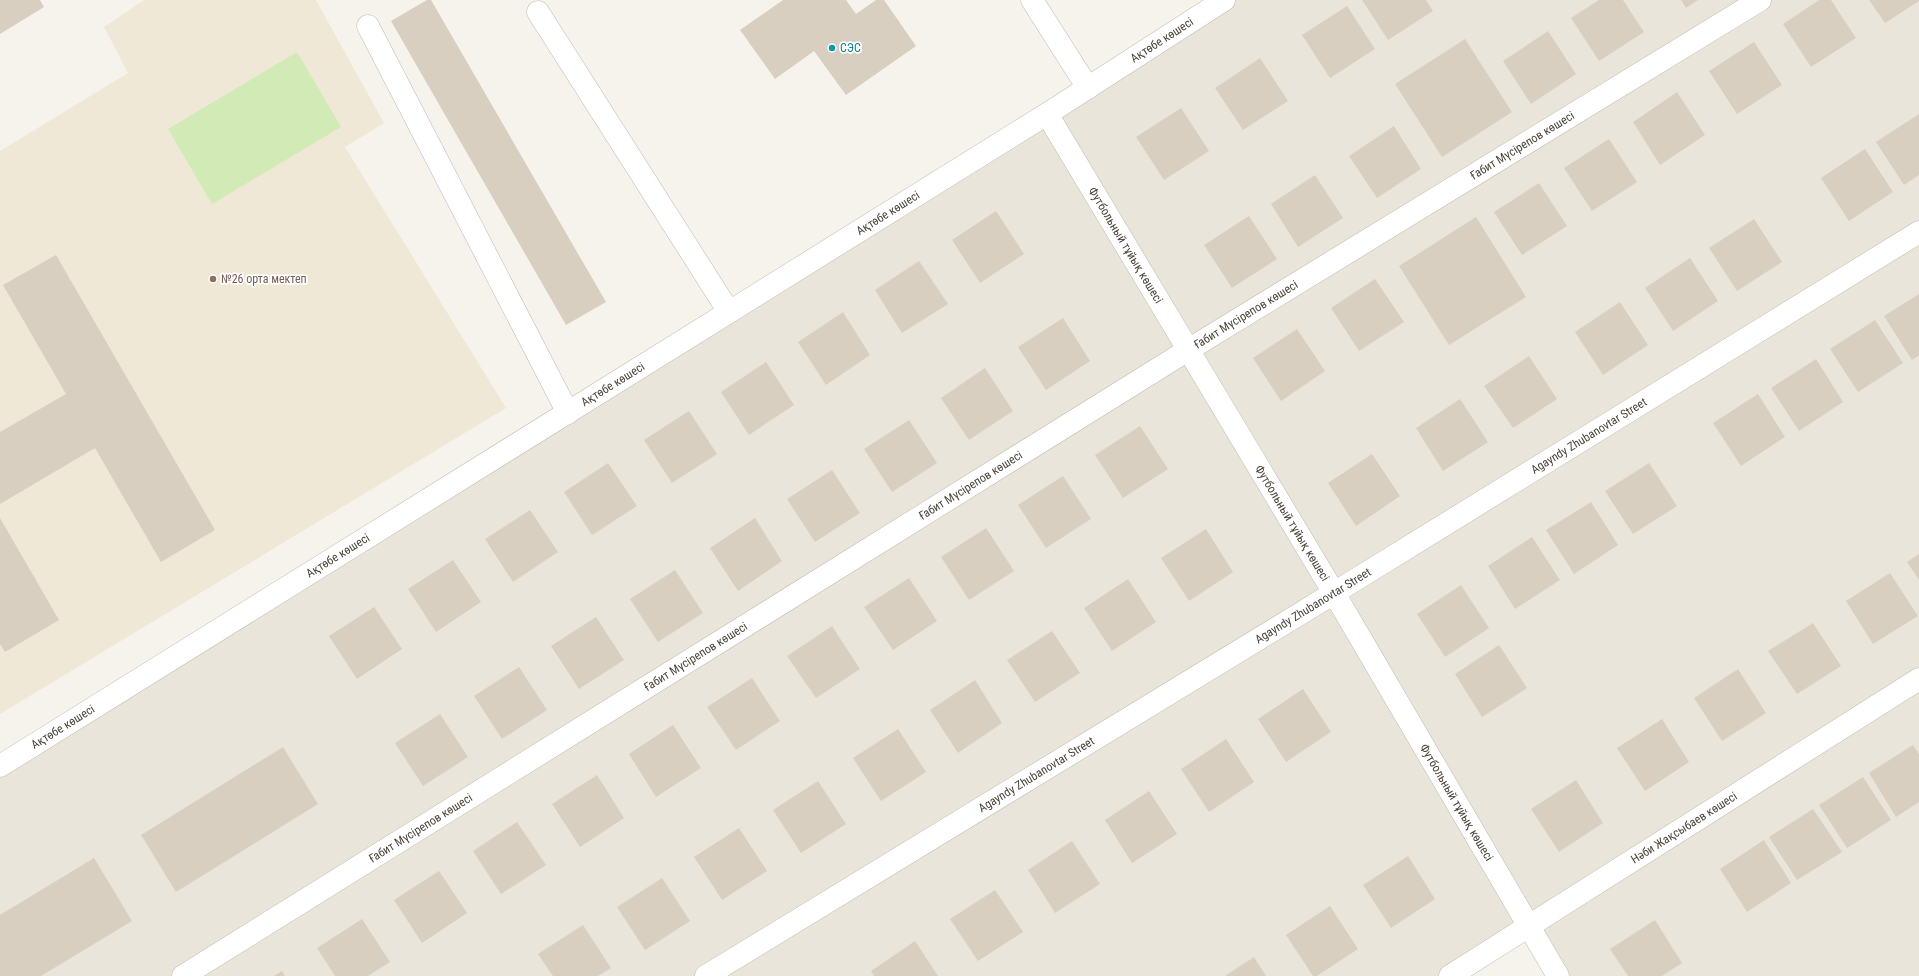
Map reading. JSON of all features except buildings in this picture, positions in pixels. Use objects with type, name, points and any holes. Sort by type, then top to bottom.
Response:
[{"type":"street","points":[[1032,0],[1088,88]]},
{"type":"street","name":"Ақтөбе көшесі","points":[[0,766],[1047,114],[1224,0]]},
{"type":"street","name":"Ғабит Мүсірепов көшесі","points":[[183,976],[1188,350],[1760,0]]},
{"type":"street","points":[[538,12],[729,312]]},
{"type":"street","points":[[368,26],[568,413]]},
{"type":"street","name":"Футбольный тұйық көшесі","points":[[1047,114],[1334,593],[1558,976]]},
{"type":"street","name":"Agayndy Zhubanovtar Street","points":[[706,976],[1334,593],[1919,232]]},
{"type":"street","name":"Нәби Жақсыбаев көшесі","points":[[1450,976],[1919,679]]},
{"type":"shaded area","name":"№26 орта мектеп","points":[[144,0],[316,0],[384,123],[345,147],[506,408],[0,714],[0,151],[128,73],[104,27]]},
{"type":"shaded area","points":[[1224,0],[1919,0],[1919,976],[1558,976],[1529,926],[1450,976],[0,976],[0,766]]},
{"type":"green space","points":[[297,52],[341,127],[212,204],[168,129]]},
{"type":"place","name":"СЭС","points":[[832,48]]},
{"type":"place","name":"№26 орта мектеп","points":[[213,279]]}]
